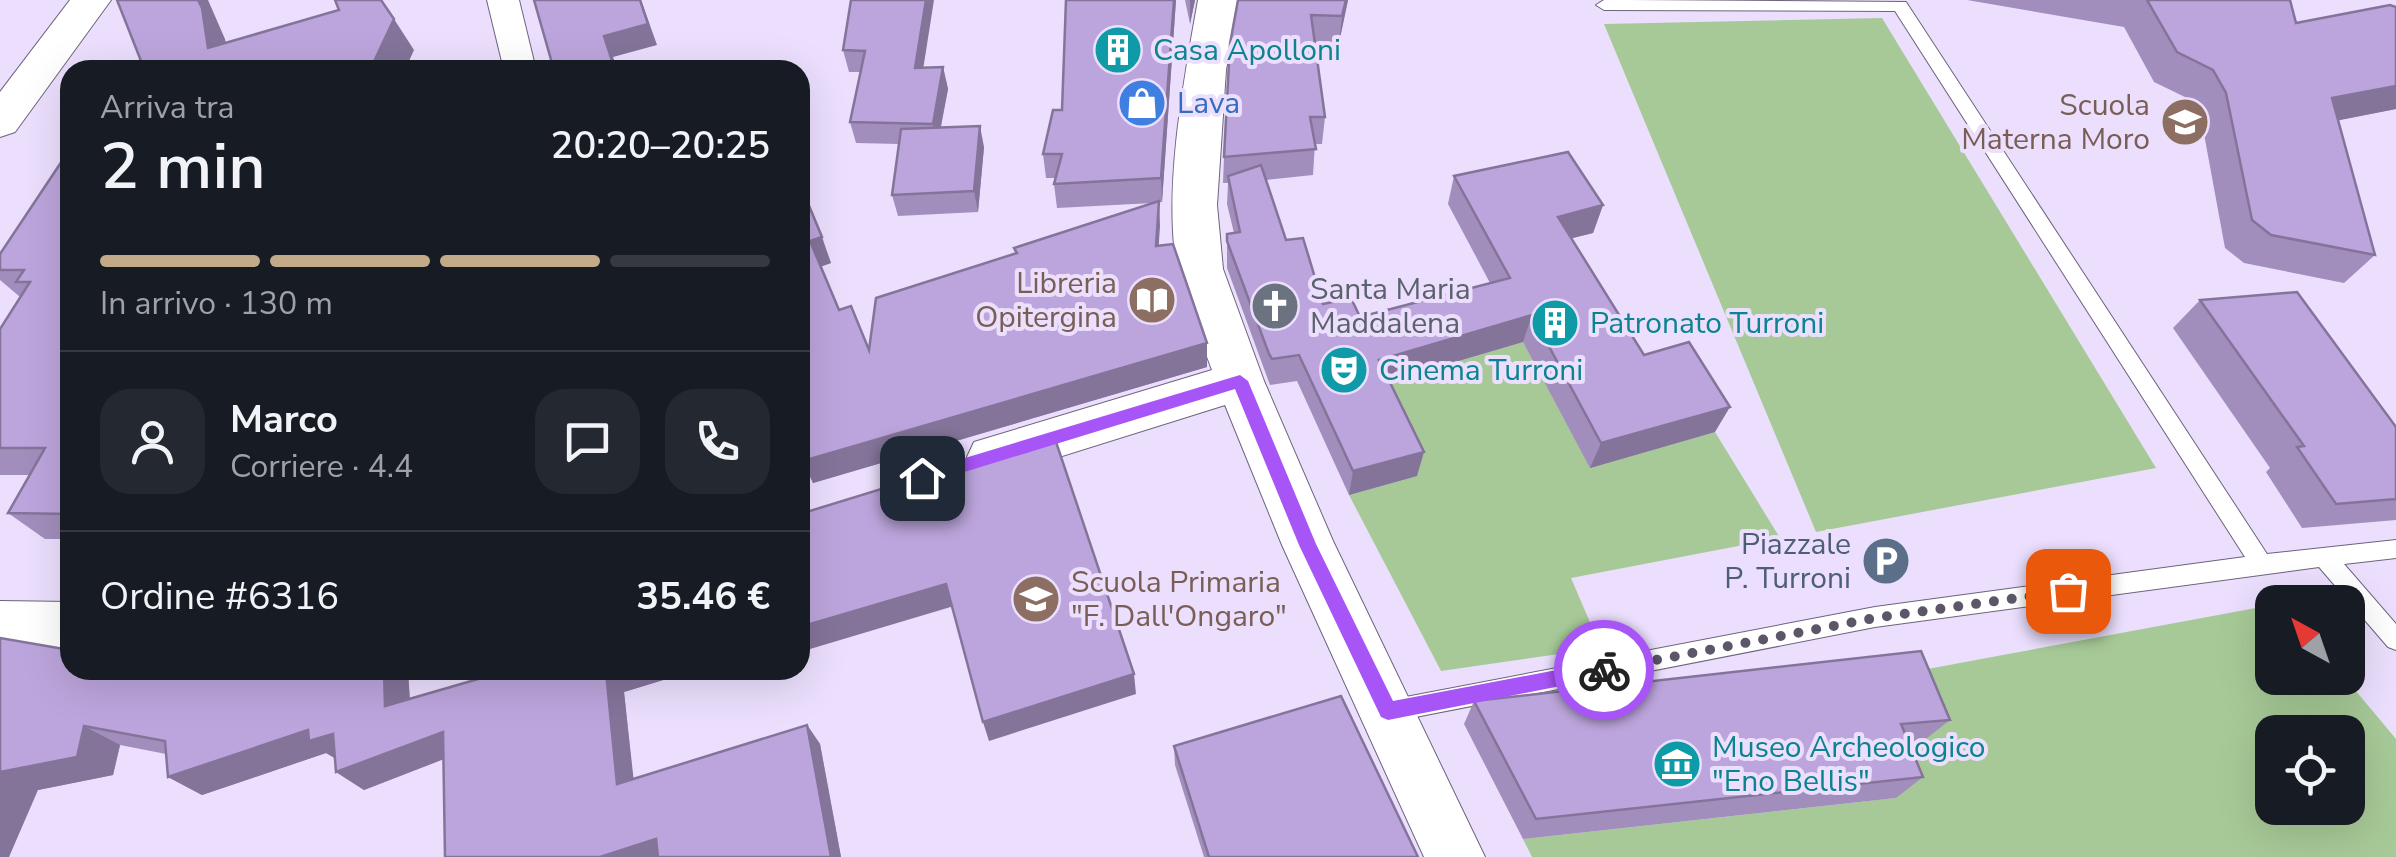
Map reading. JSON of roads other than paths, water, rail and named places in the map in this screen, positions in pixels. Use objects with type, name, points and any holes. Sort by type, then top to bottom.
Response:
[{"type":"street","points":[[0,122],[91,0]]},
{"type":"street","points":[[503,0],[518,60]]},
{"type":"street","points":[[1218,0],[1206,70],[1195,206],[1200,269],[1240,381],[1308,545],[1455,857]]},
{"type":"street","points":[[940,472],[1240,381]]},
{"type":"street","points":[[0,626],[60,628]]},
{"type":"lane","points":[[1604,5],[1900,6],[2262,564]]},
{"type":"lane","points":[[1388,711],[1875,618],[2396,549]]},
{"type":"lane","points":[[2324,558],[2396,640]]},
{"type":"place","name":"Casa Apolloni","points":[[1118,50]]},
{"type":"place","name":"Lava","points":[[1142,103]]},
{"type":"place","name":"Scuola Materna Moro","points":[[2185,122]]},
{"type":"place","name":"Libreria Opitergina","points":[[1152,300]]},
{"type":"place","name":"Santa Maria Maddalena","points":[[1275,306]]},
{"type":"place","name":"Patronato Turroni","points":[[1555,323]]},
{"type":"place","name":"Cinema Turroni","points":[[1344,370]]},
{"type":"place","name":"Piazzale P. Turroni","points":[[1886,561]]},
{"type":"place","name":"Scuola Primaria \"F. Dall'Ongaro\"","points":[[1036,599]]},
{"type":"place","name":"Museo Archeologico \"Eno Bellis\"","points":[[1677,764]]}]
